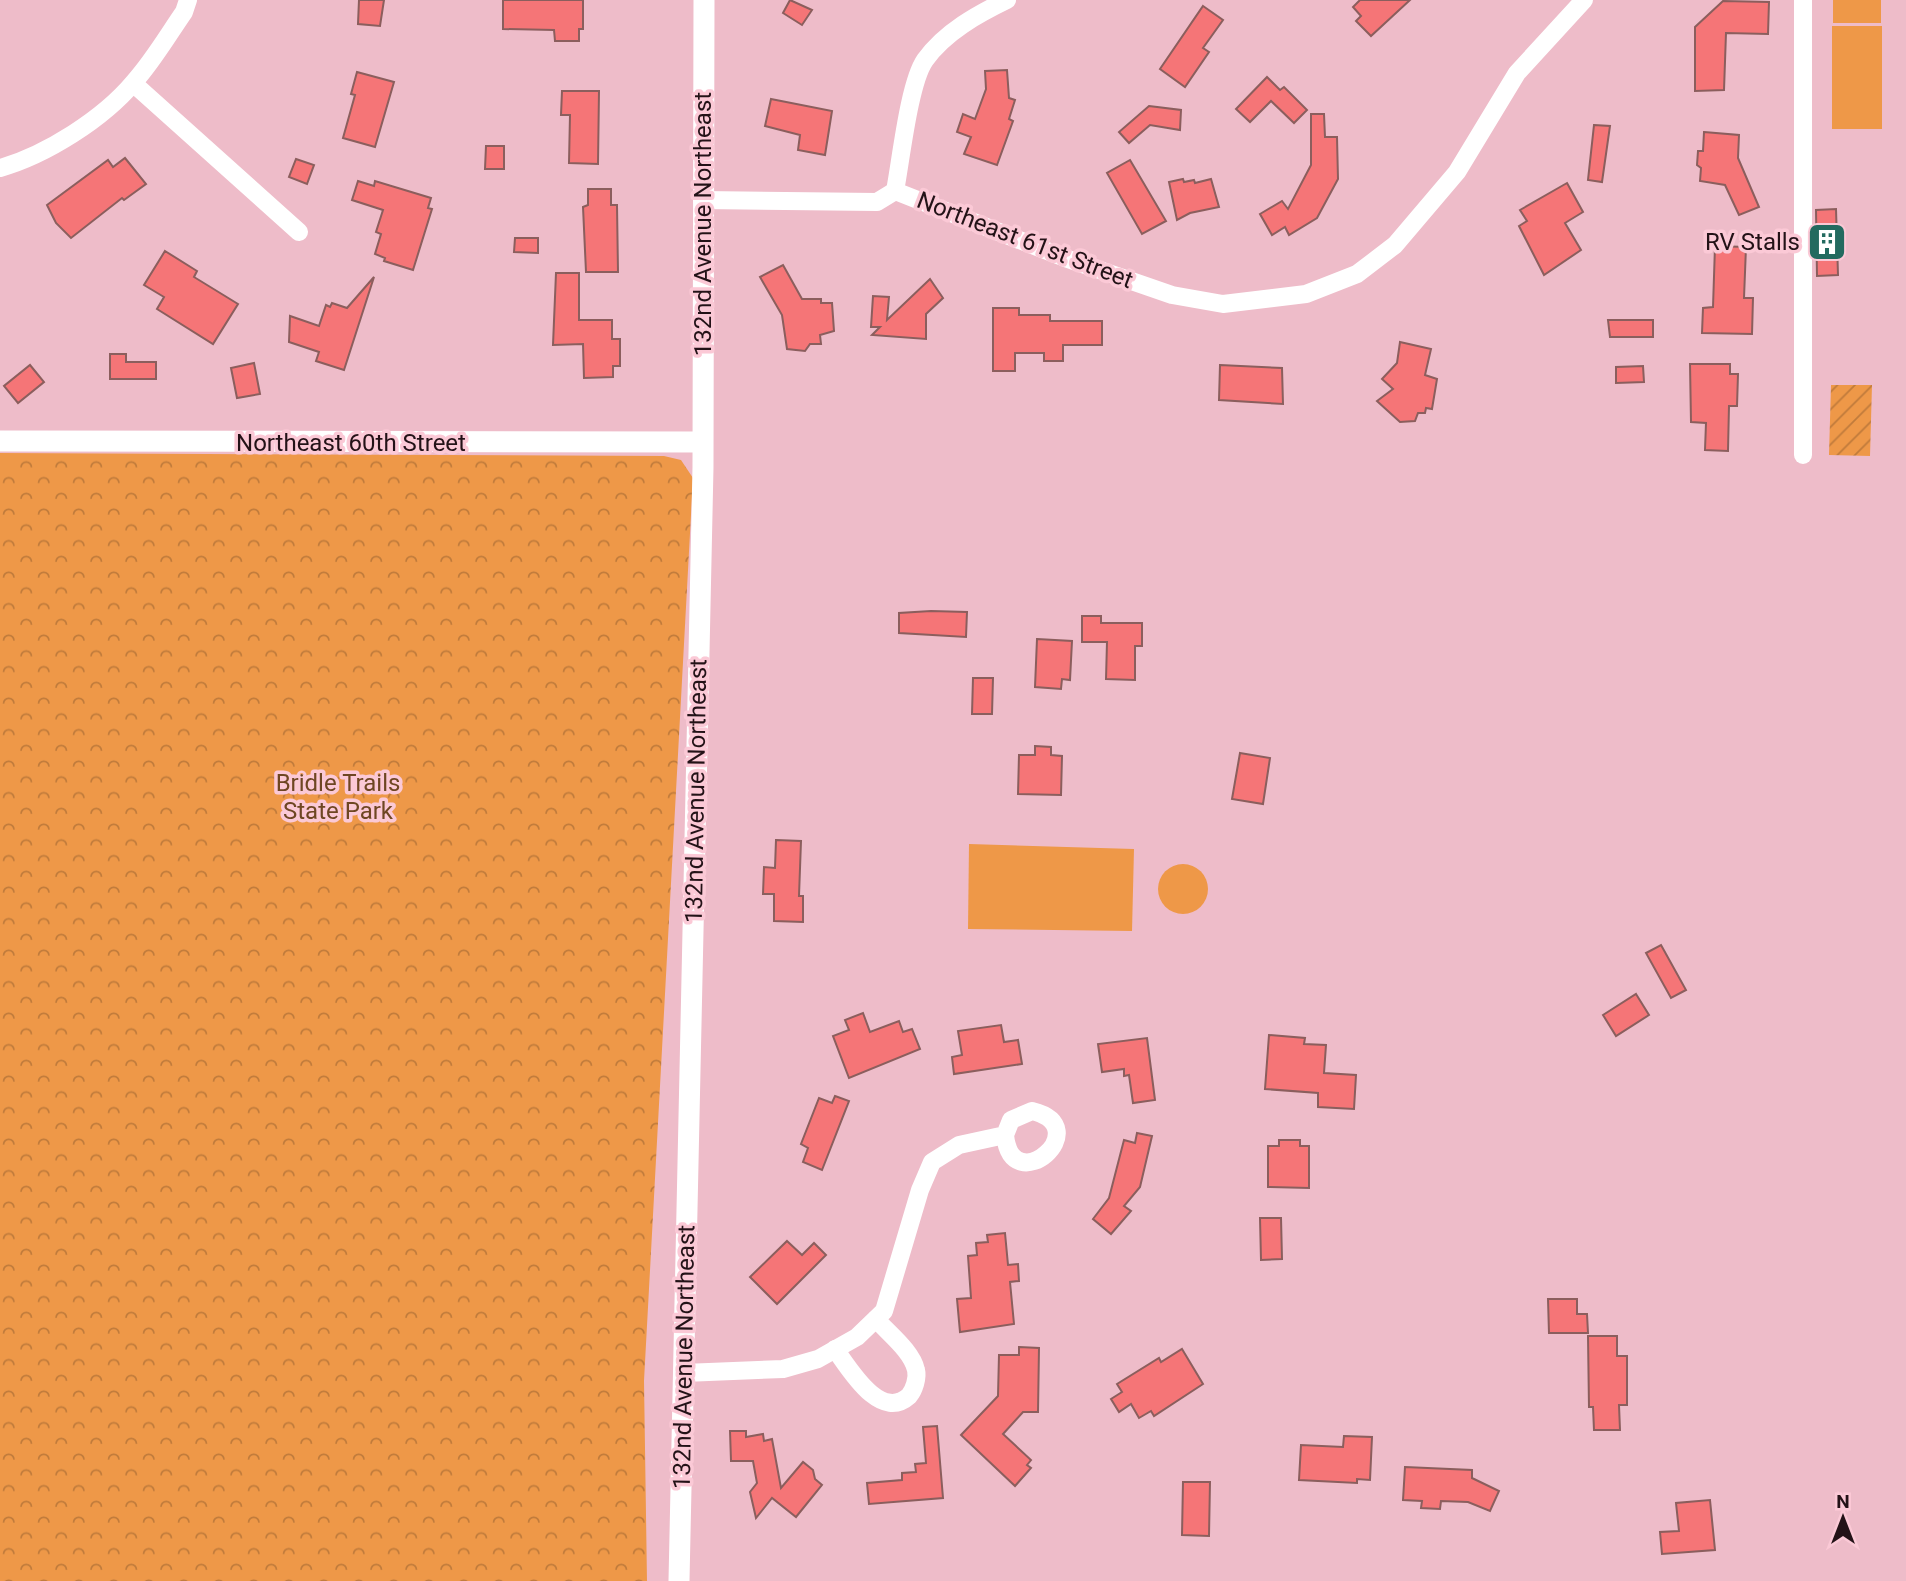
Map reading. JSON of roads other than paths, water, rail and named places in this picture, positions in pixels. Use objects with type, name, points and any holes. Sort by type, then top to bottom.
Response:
[{"type":"street","points":[[0,168],[24,161],[72,135],[134,83],[184,12],[188,0]]},
{"type":"street","name":"132nd Avenue Northeast","points":[[679,1581],[702,442],[704,0]]},
{"type":"street","points":[[895,191],[917,78],[925,60],[975,15],[1007,0]]},
{"type":"street","name":"Northeast 61st Street","points":[[702,200],[877,202],[895,191],[1172,295],[1223,304],[1306,294],[1357,274],[1395,245],[1457,172],[1517,73],[1584,0]]},
{"type":"street","points":[[1803,0],[1803,454]]},
{"type":"street","points":[[134,83],[299,232]]},
{"type":"street","name":"Northeast 60th Street","points":[[0,442],[702,442]]},
{"type":"street","points":[[684,1373],[783,1369],[818,1359],[857,1337],[884,1311],[932,1162],[959,1145],[1005,1135]]},
{"type":"street","points":[[835,1349],[862,1386],[875,1397],[886,1402],[897,1402],[909,1395],[915,1385],[916,1370],[908,1354],[876,1319]]},
{"type":"place","name":"RV Stalls","points":[[1827,242]]},
{"type":"park label","name":"Bridle Trails State Park","points":[[338,797]]}]
